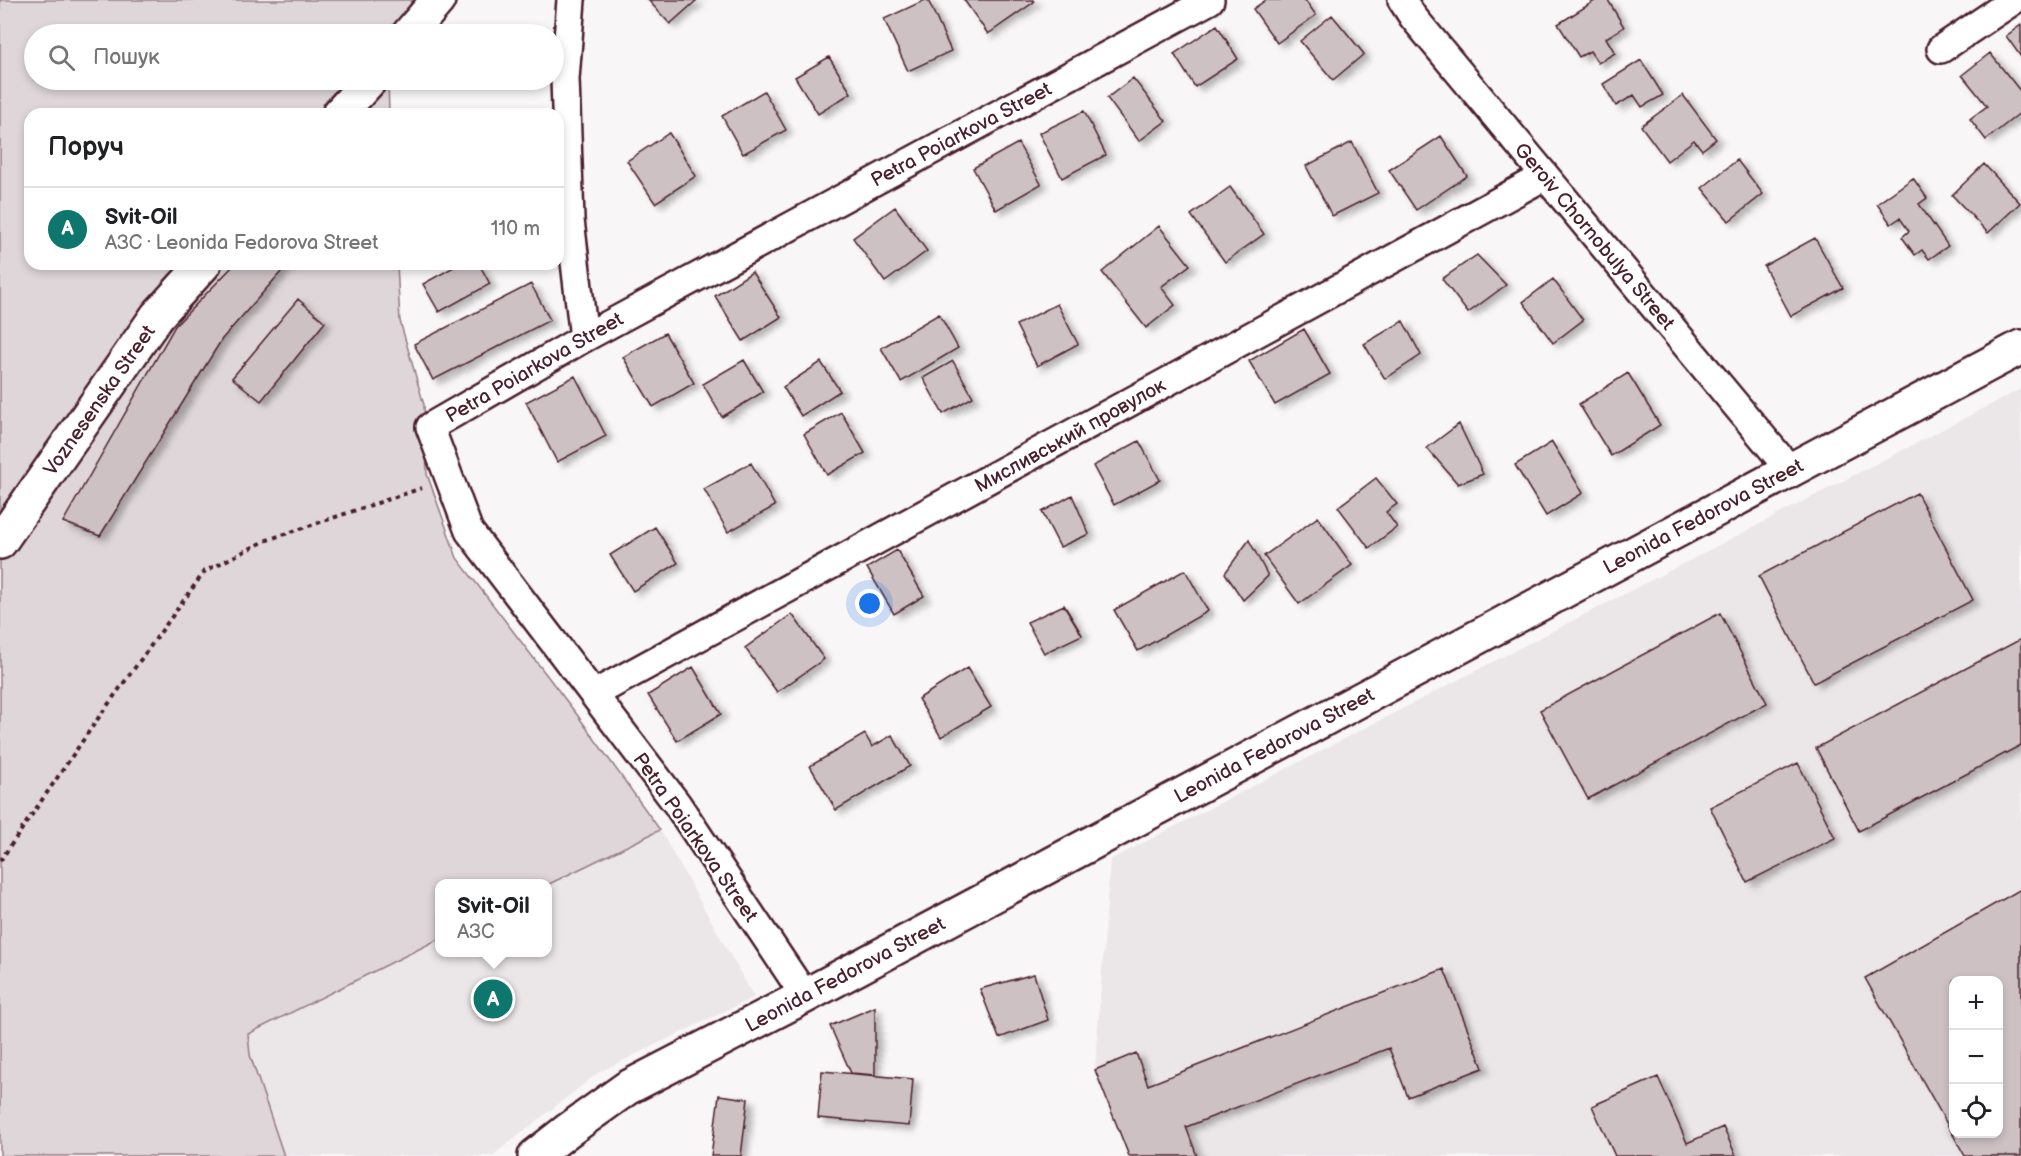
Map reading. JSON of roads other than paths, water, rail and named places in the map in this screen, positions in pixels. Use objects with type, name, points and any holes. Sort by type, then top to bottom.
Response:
[{"type":"street","points":[[418,24],[438,0]]},
{"type":"street","points":[[571,0],[565,79],[570,220],[584,338]]},
{"type":"street","name":"Petra Poiarkova Street","points":[[805,996],[677,804],[469,531],[430,427],[584,338],[1210,0]]},
{"type":"street","name":"Geroiv Chornobulya Street","points":[[1402,0],[1413,17],[1790,470]]},
{"type":"street","points":[[1941,49],[2014,0]]},
{"type":"street","points":[[344,108],[361,90]]},
{"type":"street","name":"Мисливський провулок","points":[[594,694],[1545,176]]},
{"type":"street","name":"Voznesenska Street","points":[[0,542],[157,316],[199,270]]},
{"type":"street","name":"Leonida Fedorova Street","points":[[536,1156],[627,1088],[805,996],[2021,347]]},
{"type":"place","name":"Svit-Oil","points":[[493,999]]}]
